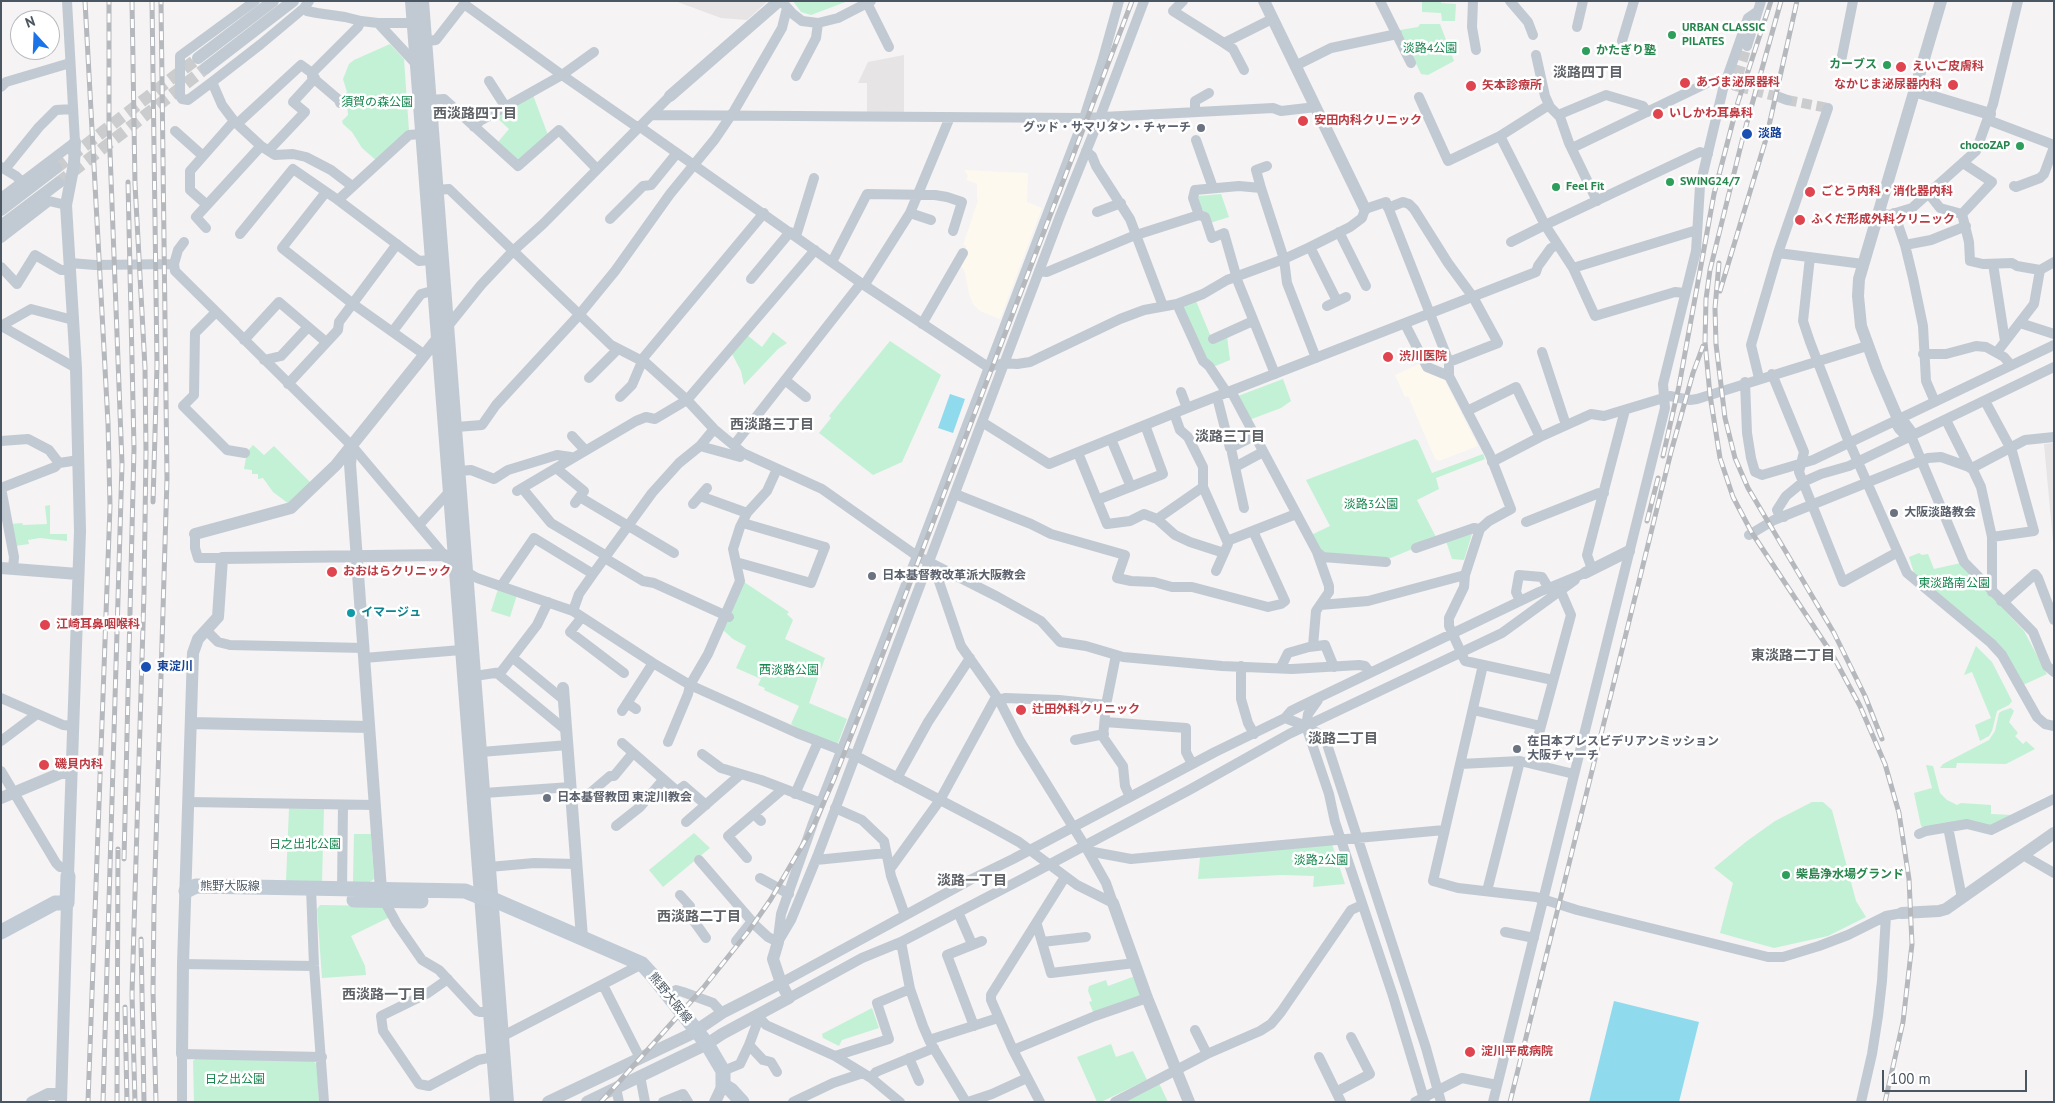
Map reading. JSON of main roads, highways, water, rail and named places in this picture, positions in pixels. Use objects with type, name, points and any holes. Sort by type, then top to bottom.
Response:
[{"type":"main road","points":[[1,932],[55,904],[66,903],[68,872]]},
{"type":"main road","name":"熊野大阪線","points":[[186,891],[196,886],[310,893],[383,895],[465,891],[486,898],[642,964],[707,1044],[730,1090],[742,1102]]},
{"type":"main road","name":"熊野大阪線","points":[[310,893],[342,889],[383,895]]},
{"type":"water","points":[[950,394],[965,399],[953,433],[938,428]]},
{"type":"water","points":[[1614,1001],[1699,1022],[1679,1102],[1589,1102]]},
{"type":"tunnel","points":[[1739,87],[1735,86],[1747,46]]},
{"type":"tunnel","points":[[56,168],[198,58]]},
{"type":"tunnel","points":[[58,183],[206,68]]},
{"type":"tunnel","points":[[1739,87],[1779,97]]},
{"type":"tunnel","points":[[1787,100],[1828,108]]},
{"type":"railway","points":[[85,1],[108,423],[110,506],[88,1102]]},
{"type":"railway","points":[[103,1102],[122,464],[109,126],[109,1]]},
{"type":"railway","points":[[132,1],[135,184],[145,368],[146,452],[144,592],[132,994],[135,1102]]},
{"type":"railway","points":[[152,1],[157,365],[153,502]]},
{"type":"railway","points":[[156,1102],[153,991],[154,907],[167,478],[161,1]]},
{"type":"railway","points":[[601,1102],[703,988],[748,932],[771,899],[813,827],[871,685],[1132,1]]},
{"type":"railway","points":[[1663,456],[1679,386],[1714,194],[1738,102],[1771,1]]},
{"type":"railway","points":[[1781,1],[1744,133],[1710,270],[1706,299],[1705,342],[1710,395],[1720,458],[1733,497],[1752,533],[1832,654],[1860,706],[1885,764],[1899,813],[1909,879],[1912,944],[1903,1022],[1885,1102]]},
{"type":"railway","points":[[1720,291],[1766,139],[1797,1]]},
{"type":"railway","points":[[124,859],[134,448],[128,182]]},
{"type":"railway","points":[[1719,263],[1715,308],[1716,344],[1725,418],[1735,458],[1748,488],[1834,633],[1865,696],[1882,739]]},
{"type":"railway","points":[[1510,1102],[1671,452],[1693,373],[1703,346]]},
{"type":"railway","points":[[1647,521],[1658,478]]},
{"type":"railway","points":[[117,1102],[118,849]]},
{"type":"railway","points":[[141,939],[144,1102]]},
{"type":"railway","points":[[125,1007],[127,1102]]},
{"type":"place","name":"URBAN CLASSIC PILATES","points":[[1672,35]]},
{"type":"place","name":"かたぎり塾","points":[[1586,51]]},
{"type":"place","name":"カーブス","points":[[1887,65]]},
{"type":"place","name":"えいご皮膚科","points":[[1901,67]]},
{"type":"place","name":"あづま泌尿器科","points":[[1685,83]]},
{"type":"place","name":"なかじま泌尿器内科","points":[[1953,85]]},
{"type":"place","name":"矢本診療所","points":[[1471,86]]},
{"type":"place","name":"いしかわ耳鼻科","points":[[1658,114]]},
{"type":"place","name":"安田内科クリニック","points":[[1303,121]]},
{"type":"place","name":"グッド・サマリタン・チャーチ","points":[[1201,128]]},
{"type":"place","name":"淡路","points":[[1747,134]]},
{"type":"place","name":"chocoZAP","points":[[2020,146]]},
{"type":"place","name":"SWING24/7","points":[[1670,182]]},
{"type":"place","name":"Feel Fit","points":[[1556,187]]},
{"type":"place","name":"ごとう内科・消化器内科","points":[[1810,192]]},
{"type":"place","name":"ふくだ形成外科クリニック","points":[[1800,220]]},
{"type":"place","name":"渋川医院","points":[[1388,357]]},
{"type":"place","name":"大阪淡路教会","points":[[1894,513]]},
{"type":"place","name":"おおはらクリニック","points":[[332,572]]},
{"type":"place","name":"日本基督教改革派大阪教会","points":[[872,576]]},
{"type":"place","name":"イマージュ","points":[[351,613]]},
{"type":"place","name":"江崎耳鼻咽喉科","points":[[45,625]]},
{"type":"place","name":"東淀川","points":[[146,667]]},
{"type":"place","name":"辻田外科クリニック","points":[[1021,710]]},
{"type":"place","name":"在日本プレスビデリアンミッション 大阪チャーチ","points":[[1517,749]]},
{"type":"place","name":"磯貝内科","points":[[44,765]]},
{"type":"place","name":"日本基督教団 東淀川教会","points":[[547,798]]},
{"type":"place","name":"柴島浄水場グランド","points":[[1786,875]]},
{"type":"place","name":"淀川平成病院","points":[[1470,1052]]},
{"type":"district","name":"淡路四丁目","points":[[1588,73]]},
{"type":"district","name":"西淡路四丁目","points":[[475,114]]},
{"type":"district","name":"西淡路三丁目","points":[[772,425]]},
{"type":"district","name":"淡路三丁目","points":[[1230,437]]},
{"type":"district","name":"東淡路二丁目","points":[[1793,656]]},
{"type":"district","name":"淡路二丁目","points":[[1343,739]]},
{"type":"district","name":"淡路一丁目","points":[[972,881]]},
{"type":"district","name":"西淡路二丁目","points":[[699,917]]},
{"type":"district","name":"西淡路一丁目","points":[[384,995]]},
{"type":"park label","name":"淡路4公園","points":[[1430,49]]},
{"type":"park label","name":"須賀の森公園","points":[[377,103]]},
{"type":"park label","name":"淡路3公園","points":[[1371,505]]},
{"type":"park label","name":"東淡路南公園","points":[[1954,584]]},
{"type":"park label","name":"西淡路公園","points":[[789,671]]},
{"type":"park label","name":"日之出北公園","points":[[305,845]]},
{"type":"park label","name":"淡路2公園","points":[[1321,861]]},
{"type":"park label","name":"日之出公園","points":[[235,1080]]}]
